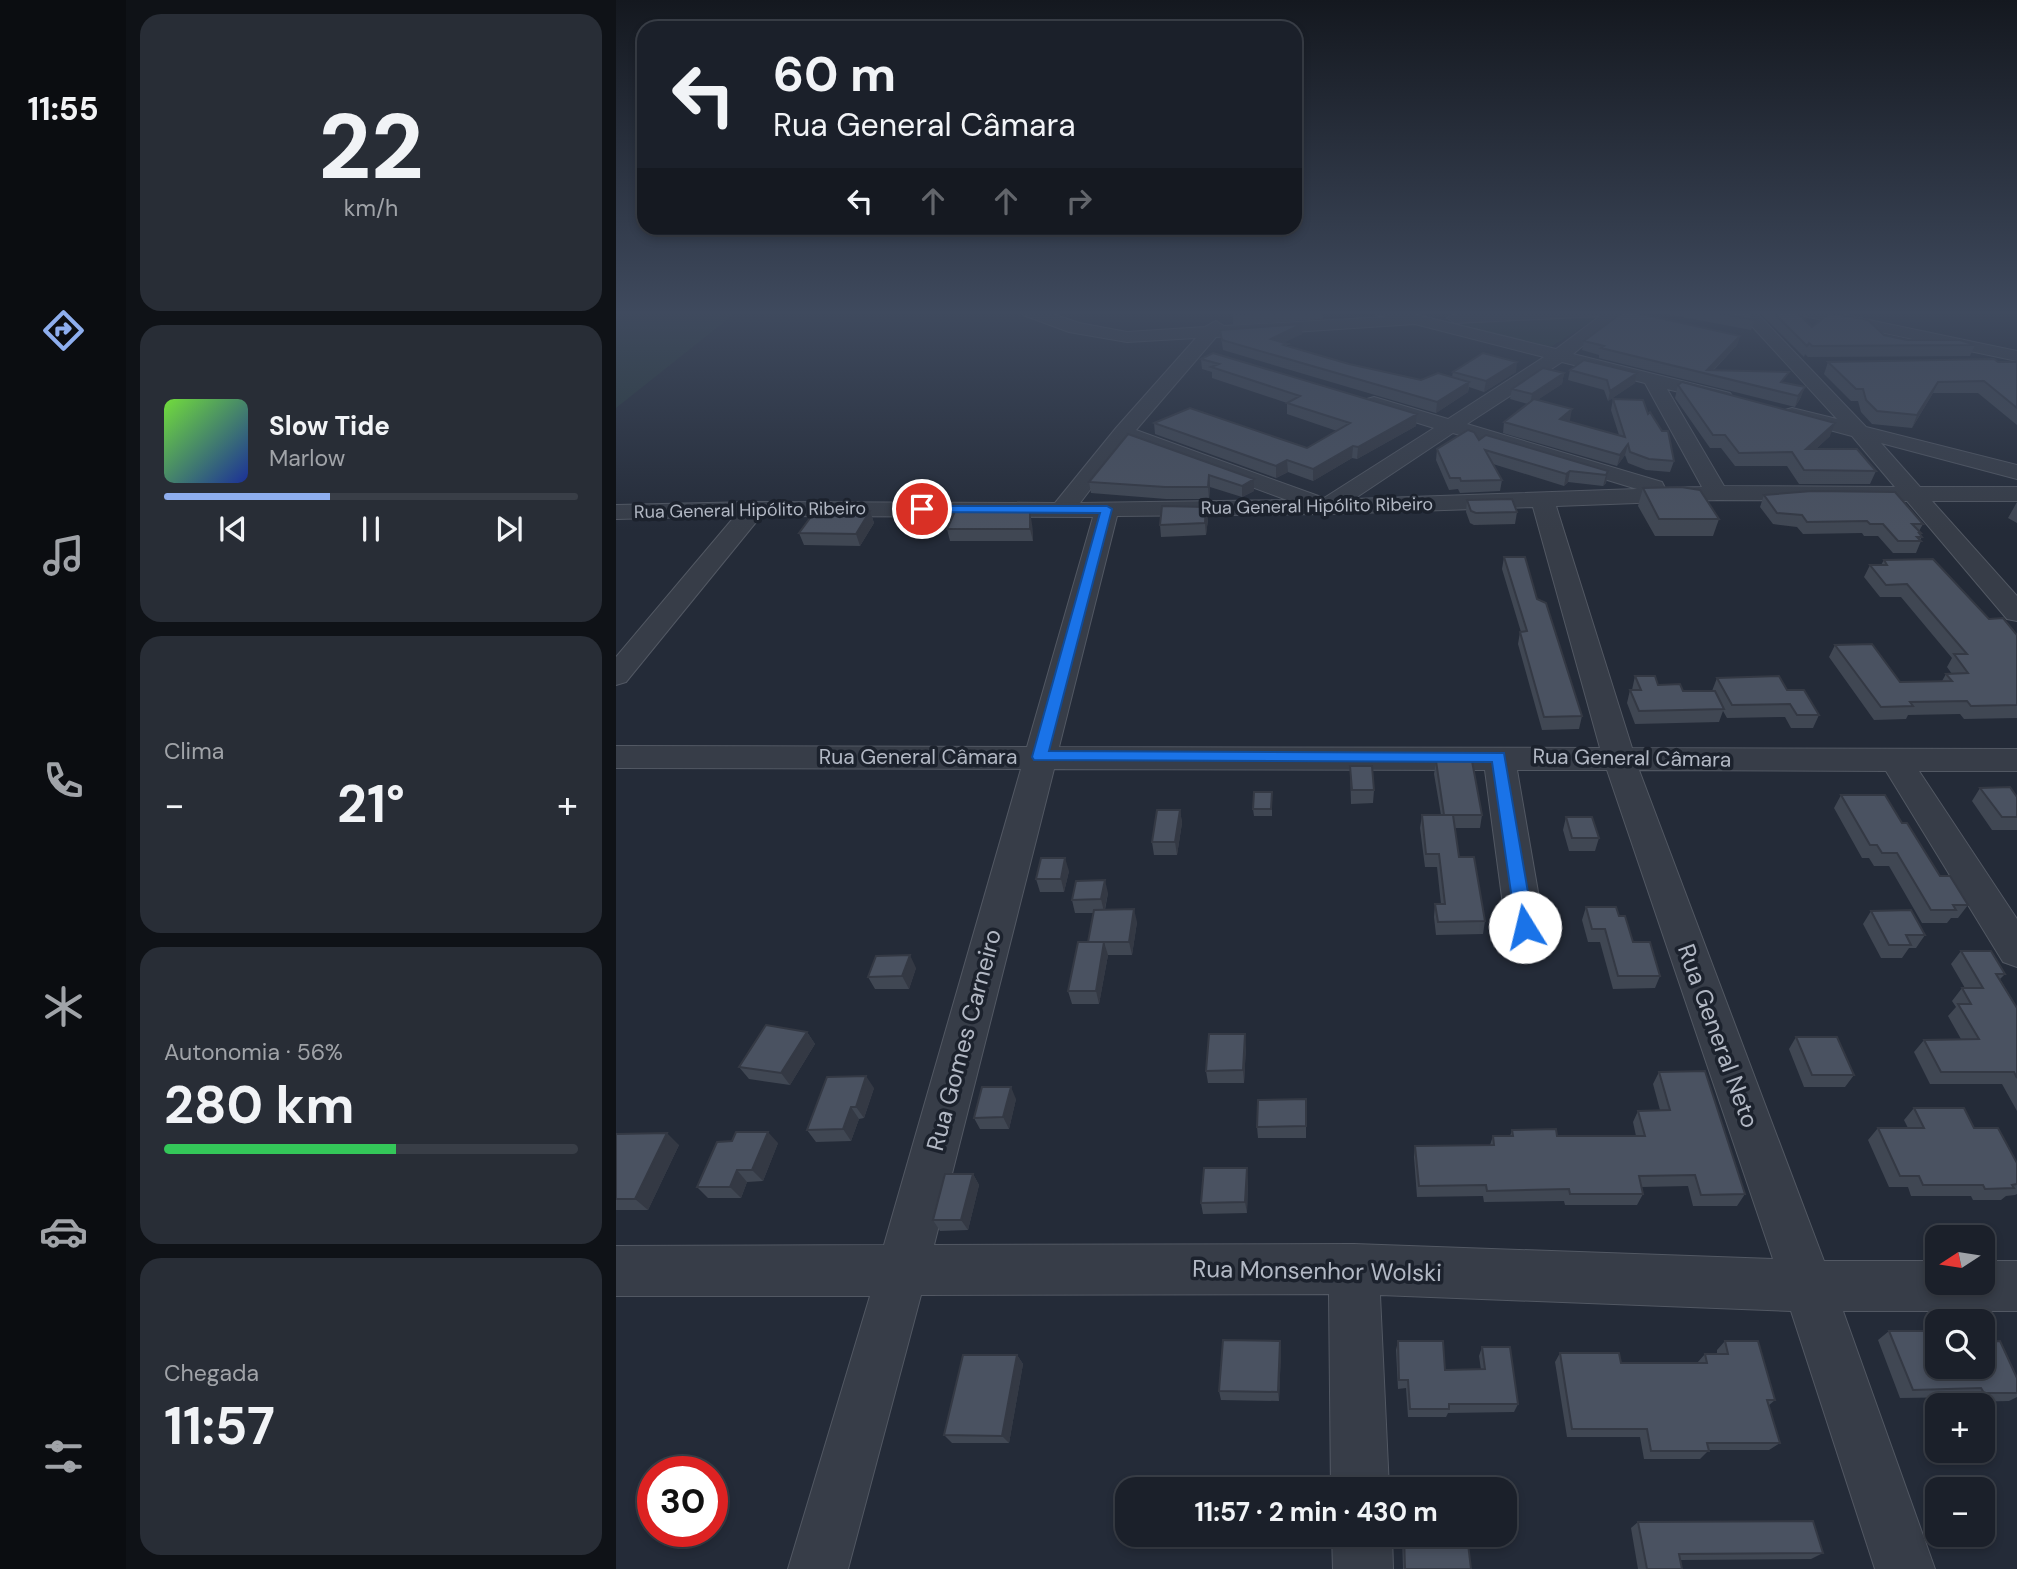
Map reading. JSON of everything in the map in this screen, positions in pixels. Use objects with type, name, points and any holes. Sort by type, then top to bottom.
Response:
[{"type":"street","points":[[1062,510],[1164,384]]},
{"type":"street","points":[[1123,432],[1326,507],[1515,384]]},
{"type":"street","points":[[1655,384],[1717,493]]},
{"type":"street","points":[[1672,384],[1742,402]]},
{"type":"street","points":[[1817,384],[2017,613]]},
{"type":"street","points":[[1348,395],[1678,494]]},
{"type":"street","points":[[1768,408],[2017,472]]},
{"type":"street","name":"Rua General Hipólito Ribeiro","points":[[616,512],[1326,507],[1717,493],[2017,494]]},
{"type":"street","name":"Rua General Neto","points":[[1543,500],[1619,759],[1808,1286],[1905,1569]]},
{"type":"street","points":[[616,676],[754,509]]},
{"type":"street","name":"Rua Gomes Carneiro","points":[[818,1569],[903,1268],[1107,509]]},
{"type":"street","name":"Rua General Câmara","points":[[616,757],[2017,760]]},
{"type":"street","points":[[1499,757],[1525,927]]},
{"type":"street","points":[[1896,761],[2017,951]]},
{"type":"street","name":"Rua Monsenhor Wolski","points":[[616,1271],[903,1268],[1354,1269],[1808,1286],[2017,1286]]},
{"type":"street","points":[[1354,1269],[1360,1477]]},
{"type":"street","points":[[1362,1547],[1363,1569]]},
{"type":"shaded area","points":[[616,384],[646,384],[616,408]]},
{"type":"building","points":[[1264,384],[1317,384],[1417,414],[1313,469],[1287,460],[1276,466],[1154,423],[1190,408],[1307,448],[1350,423],[1287,403],[1300,396]]},
{"type":"building","points":[[1375,384],[1465,384],[1437,402]]},
{"type":"building","points":[[1519,384],[1547,384],[1532,394],[1512,389]]},
{"type":"building","points":[[1608,384],[1620,384],[1610,391]]},
{"type":"building","points":[[1690,384],[1835,423],[1806,449],[1857,449],[1876,471],[1804,470],[1792,452],[1739,453],[1725,435],[1713,435],[1678,385]]},
{"type":"building","points":[[1750,384],[1792,384],[1805,387],[1798,396]]},
{"type":"building","points":[[1851,384],[1937,384],[1917,415],[1877,411],[1866,400],[1863,389],[1856,389]]},
{"type":"building","points":[[1988,384],[2017,384],[2017,408]]},
{"type":"building","points":[[1534,399],[1572,409],[1560,419],[1625,437],[1613,399],[1643,400],[1648,414],[1650,412],[1662,431],[1668,431],[1674,461],[1649,459],[1630,452],[1628,444],[1620,455],[1504,422]]},
{"type":"building","points":[[1468,430],[1474,432],[1479,440],[1486,435],[1608,471],[1606,475],[1570,471],[1566,474],[1485,450],[1502,480],[1461,481],[1460,478],[1450,478],[1437,449]]},
{"type":"building","points":[[1128,434],[1254,479],[1242,486],[1209,475],[1208,487],[1089,482]]},
{"type":"building","points":[[1681,487],[1700,490],[1719,519],[1659,519],[1643,488]]},
{"type":"building","points":[[1812,491],[1895,492],[1923,524],[1912,524],[1921,533],[1922,537],[1917,537],[1921,541],[1898,541],[1883,524],[1870,524],[1867,521],[1807,522],[1802,515],[1777,513],[1764,495]]},
{"type":"building","points":[[1512,499],[1517,512],[1476,513],[1471,511],[1467,500]]},
{"type":"building","points":[[1162,506],[1206,507],[1205,523],[1160,525]]},
{"type":"building","points":[[956,509],[976,509],[975,512],[1030,512],[1030,529],[947,529]]},
{"type":"building","points":[[820,510],[870,511],[856,534],[799,533],[813,514]]},
{"type":"building","points":[[1504,557],[1525,557],[1537,599],[1546,603],[1582,716],[1544,717],[1520,632],[1527,631]]},
{"type":"building","points":[[1933,559],[1989,619],[2003,618],[2017,635],[2017,705],[1971,706],[1967,701],[1910,702],[1913,706],[1881,707],[1835,645],[1872,644],[1900,682],[1952,681],[1946,674],[1968,673],[1954,654],[1967,654],[1907,584],[1886,585],[1870,565],[1887,565],[1884,560]]},
{"type":"building","points":[[1635,676],[1655,676],[1658,685],[1680,684],[1683,691],[1715,691],[1724,709],[1639,711],[1630,690],[1641,690]]},
{"type":"building","points":[[1779,676],[1787,690],[1804,690],[1819,715],[1797,715],[1790,704],[1732,705],[1717,678]]},
{"type":"building","points":[[1436,761],[1472,761],[1482,815],[1444,815]]},
{"type":"building","points":[[1350,766],[1372,766],[1374,790],[1352,790]]},
{"type":"building","points":[[2010,787],[2017,797],[2017,817],[2002,817],[1980,788]]},
{"type":"building","points":[[1254,792],[1272,792],[1271,809],[1253,809]]},
{"type":"building","points":[[1841,795],[1885,795],[1902,823],[1907,823],[1940,876],[1950,876],[1968,905],[1953,905],[1956,910],[1931,910],[1897,853],[1882,853],[1877,845],[1870,845]]},
{"type":"building","points":[[1157,810],[1180,810],[1175,842],[1152,842]]},
{"type":"building","points":[[1422,815],[1453,815],[1459,857],[1474,857],[1485,921],[1438,922],[1435,904],[1445,904],[1439,854],[1426,854]]},
{"type":"building","points":[[1566,817],[1592,817],[1599,838],[1572,838]]},
{"type":"building","points":[[1041,858],[1065,858],[1061,879],[1036,879]]},
{"type":"building","points":[[1105,880],[1101,899],[1072,900],[1076,881]]},
{"type":"building","points":[[1586,907],[1616,907],[1619,916],[1625,916],[1633,942],[1650,942],[1660,976],[1618,976],[1605,929],[1592,929]]},
{"type":"building","points":[[1134,909],[1129,942],[1088,942],[1094,910]]},
{"type":"building","points":[[1911,910],[1925,935],[1906,935],[1911,945],[1889,945],[1871,911]]},
{"type":"building","points":[[1078,942],[1104,942],[1096,991],[1068,991]]},
{"type":"building","points":[[1961,951],[1991,951],[2005,974],[1996,974],[2017,1008],[2017,1078],[2014,1072],[1941,1072],[1924,1040],[1979,1039],[1958,1004],[1971,1004],[1962,988],[1983,988]]},
{"type":"building","points":[[910,955],[902,976],[868,977],[876,956]]},
{"type":"building","points":[[766,1025],[807,1032],[781,1073],[739,1067]]},
{"type":"building","points":[[1209,1034],[1245,1034],[1243,1070],[1206,1071]]},
{"type":"building","points":[[1796,1037],[1837,1037],[1854,1075],[1812,1075]]},
{"type":"building","points":[[1705,1071],[1745,1194],[1701,1195],[1695,1175],[1639,1176],[1643,1194],[1570,1194],[1569,1189],[1487,1191],[1486,1185],[1419,1186],[1415,1146],[1494,1145],[1493,1136],[1513,1136],[1512,1130],[1556,1129],[1557,1136],[1645,1136],[1638,1111],[1670,1110],[1659,1072]]},
{"type":"building","points":[[866,1076],[856,1107],[851,1107],[843,1129],[807,1130],[827,1077]]},
{"type":"building","points":[[982,1087],[1011,1087],[1003,1117],[974,1118]]},
{"type":"building","points":[[1306,1099],[1306,1126],[1257,1127],[1258,1100]]},
{"type":"building","points":[[1914,1108],[1964,1108],[1974,1128],[1998,1128],[2017,1163],[2017,1184],[2012,1185],[2014,1188],[1923,1185],[1919,1176],[1900,1176],[1878,1128],[1924,1128]]},
{"type":"building","points":[[736,1132],[768,1132],[752,1170],[737,1170],[730,1187],[697,1187],[717,1142],[732,1141]]},
{"type":"building","points":[[667,1133],[635,1199],[616,1199],[616,1134]]},
{"type":"building","points":[[1204,1168],[1247,1168],[1245,1202],[1201,1203]]},
{"type":"building","points":[[945,1174],[973,1174],[961,1220],[933,1220]]},
{"type":"building","points":[[1889,1331],[1925,1331],[1925,1379],[1995,1379],[1995,1341],[2000,1341],[2017,1378],[2017,1393],[1984,1393],[1981,1388],[1913,1390]]},
{"type":"building","points":[[1223,1340],[1280,1341],[1278,1392],[1219,1391]]},
{"type":"building","points":[[1398,1341],[1443,1341],[1445,1370],[1485,1369],[1482,1347],[1510,1347],[1518,1404],[1449,1404],[1449,1409],[1410,1409],[1408,1380],[1399,1380]]},
{"type":"building","points":[[1725,1341],[1758,1341],[1775,1400],[1767,1400],[1780,1443],[1707,1443],[1709,1451],[1651,1451],[1647,1429],[1572,1429],[1560,1353],[1619,1353],[1621,1363],[1707,1363],[1705,1354],[1728,1354]]},
{"type":"building","points":[[963,1355],[1017,1355],[1002,1436],[944,1435]]},
{"type":"building","points":[[1813,1521],[1823,1553],[1679,1554],[1682,1569],[1647,1569],[1638,1522]]},
{"type":"building","points":[[1404,1547],[1468,1547],[1471,1569],[1405,1569]]},
{"type":"route","points":[[922,509],[1107,509],[1040,757],[1499,757],[1525,927]]}]
